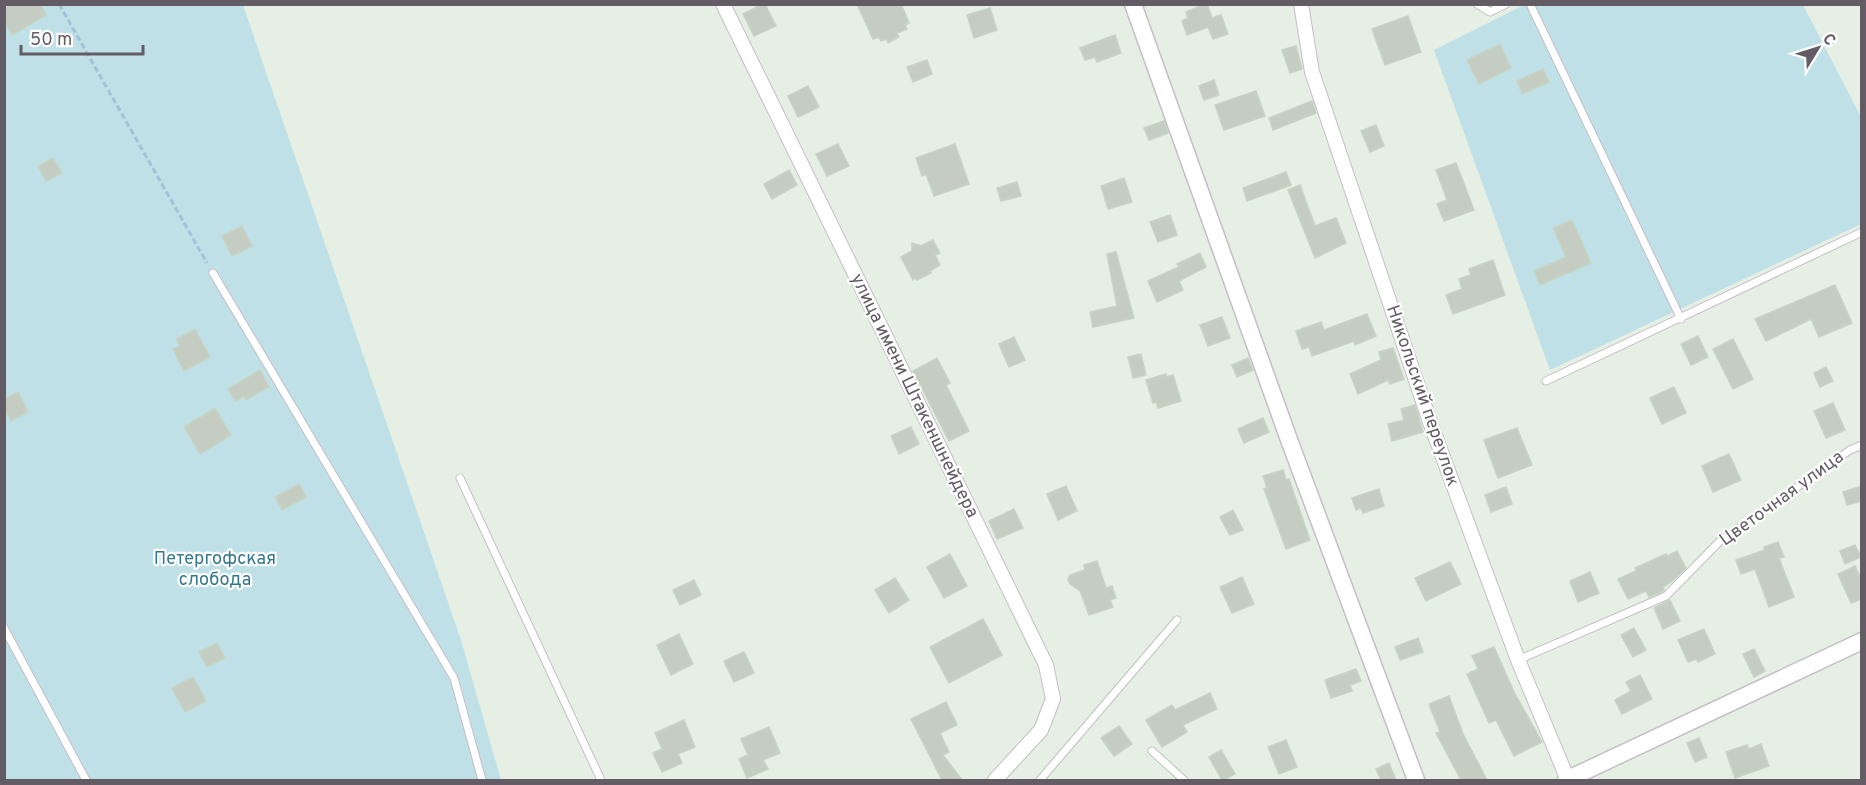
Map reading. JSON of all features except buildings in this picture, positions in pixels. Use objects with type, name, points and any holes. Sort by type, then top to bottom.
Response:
[{"type":"street","name":"улица имени Штакеншнейдера","points":[[723,4],[1046,665],[1053,699],[1041,730],[995,780]]},
{"type":"street","points":[[1133,4],[1288,437],[1416,780]]},
{"type":"street","name":"Никольский переулок","points":[[1305,6],[1315,83],[1430,422],[1518,660],[1567,780]]},
{"type":"street","points":[[1567,780],[1862,642]]},
{"type":"lane","points":[[1476,4],[1490,12],[1506,4]]},
{"type":"lane","points":[[1530,4],[1681,319]]},
{"type":"lane","points":[[1546,381],[1862,232]]},
{"type":"lane","points":[[213,273],[454,678],[482,780]]},
{"type":"lane","name":"Цветочная улица","points":[[1518,660],[1666,596],[1719,542],[1850,450],[1862,445]]},
{"type":"lane","points":[[460,478],[601,780]]},
{"type":"lane","points":[[1040,780],[1178,620]]},
{"type":"lane","points":[[4,628],[86,780]]},
{"type":"lane","points":[[1152,751],[1184,780]]},
{"type":"path","points":[[59,4],[213,273]]},
{"type":"green space","name":"Петергофская слобода","points":[[5,5],[243,5],[461,640],[501,780],[5,780]]},
{"type":"green space","points":[[1524,5],[1803,5],[1861,117],[1861,224],[1550,370],[1434,50]]}]
